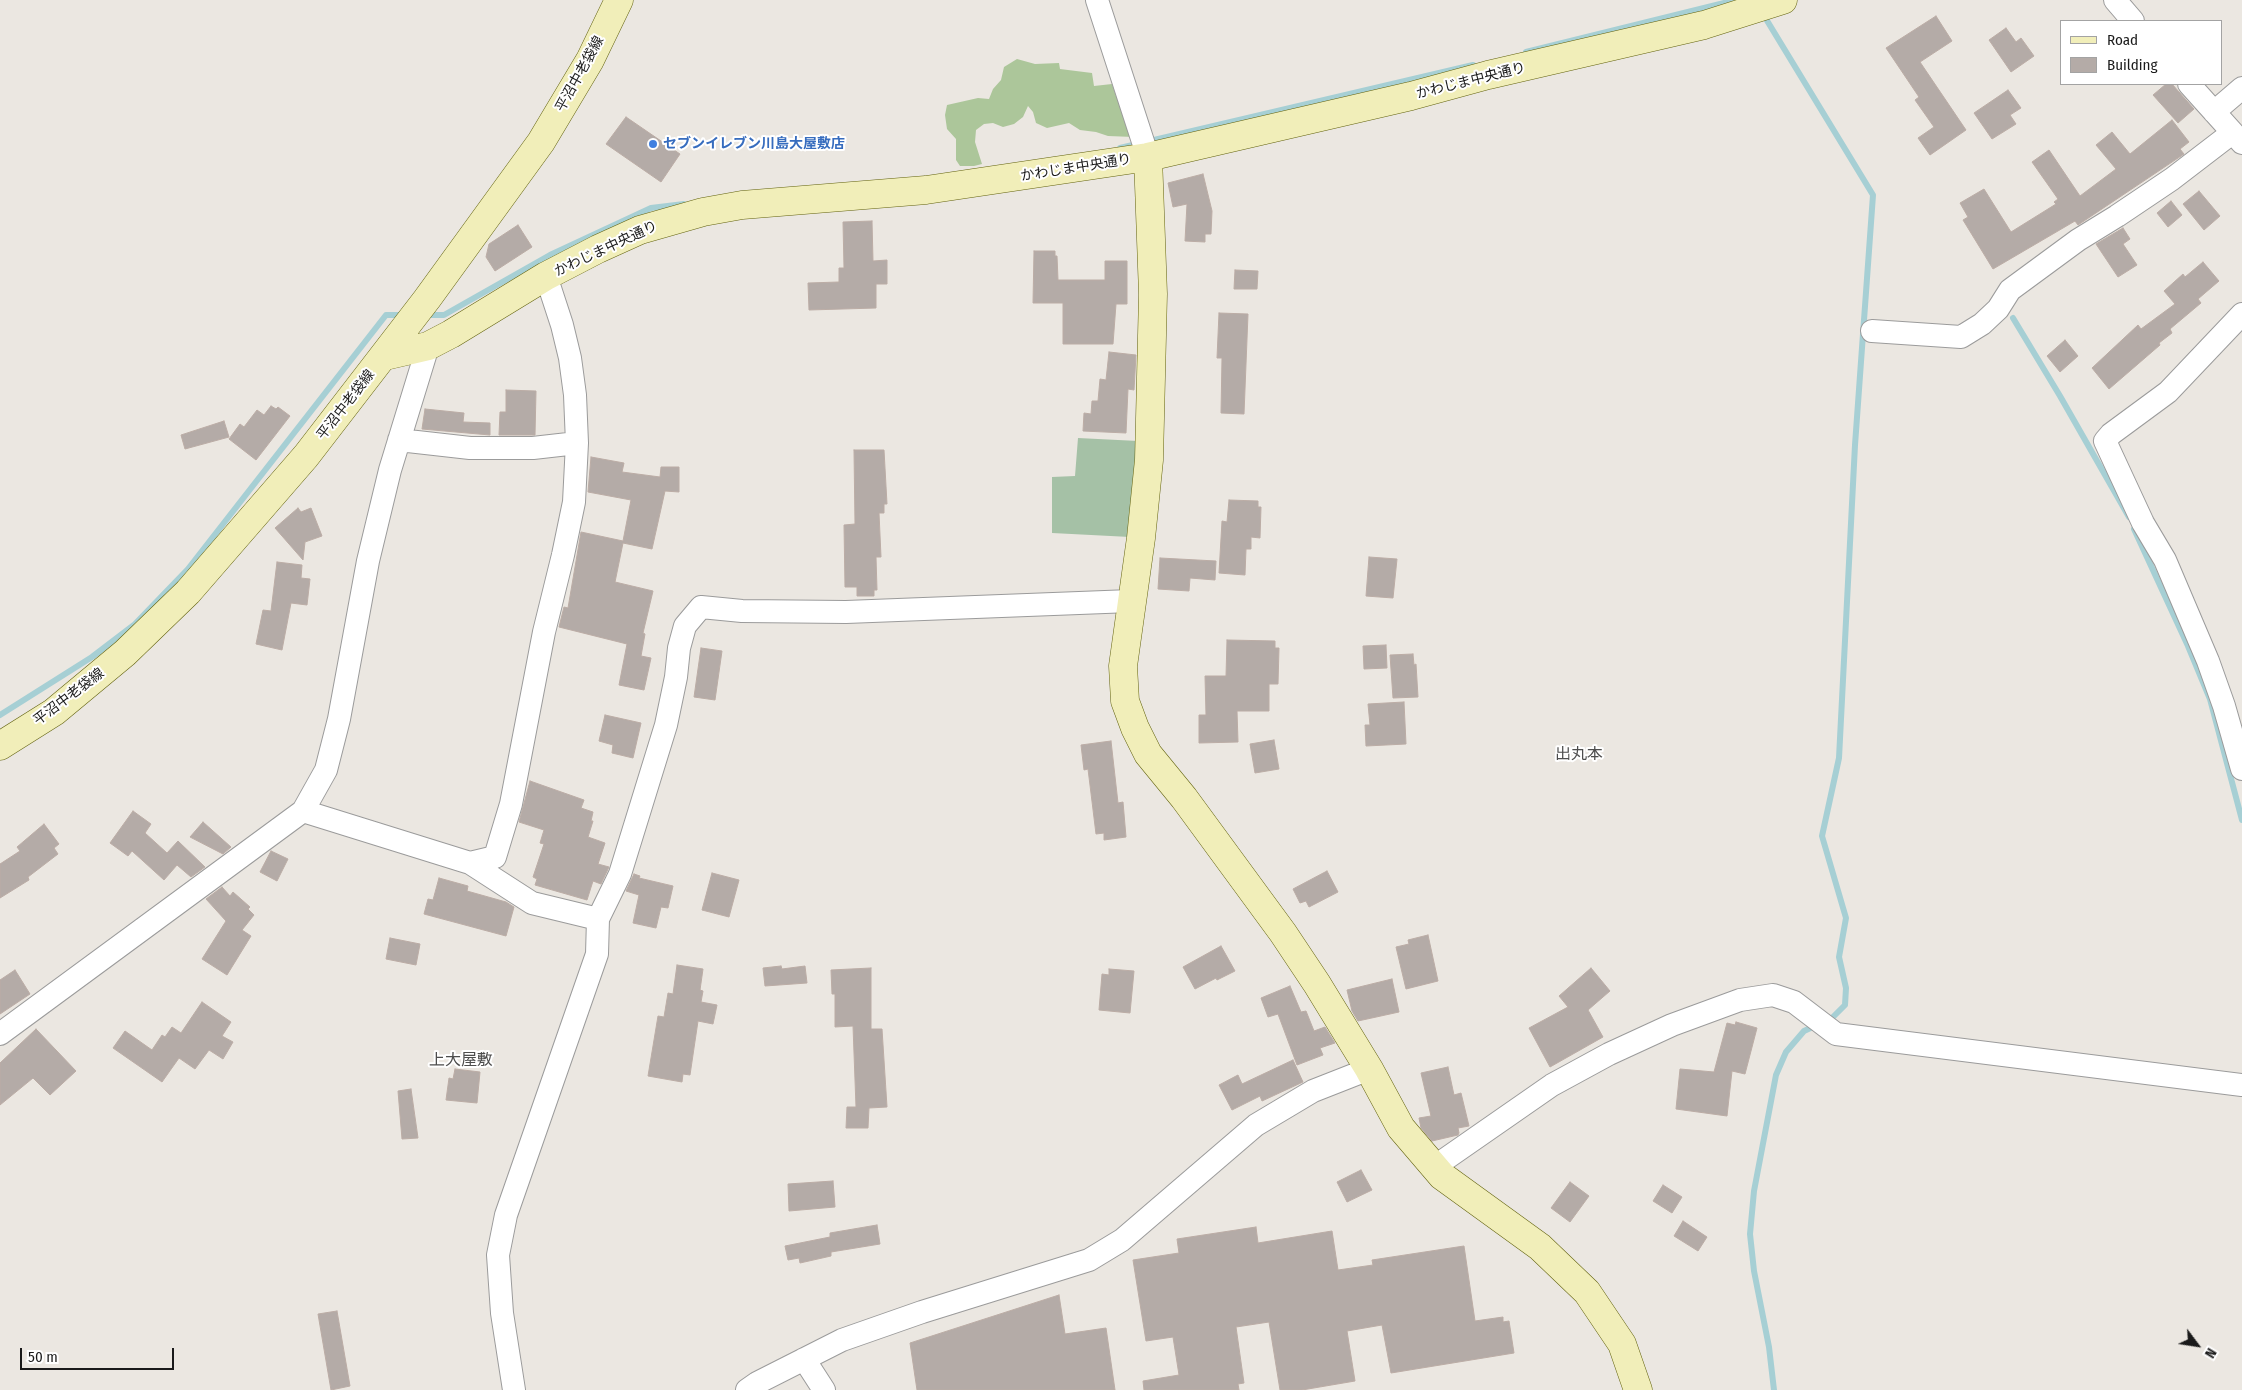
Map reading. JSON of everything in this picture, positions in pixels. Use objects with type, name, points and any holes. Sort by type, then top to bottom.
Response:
[{"type":"street","name":"平沼中老袋線","points":[[0,746],[54,712],[118,659],[188,592],[306,456],[384,356],[541,142],[590,60],[619,0]]},
{"type":"street","points":[[1098,0],[1148,157],[1153,294],[1149,460],[1141,538],[1123,666],[1125,701],[1135,728],[1148,754],[1184,798],[1318,984],[1369,1069],[1401,1128],[1442,1176],[1540,1246],[1587,1292],[1622,1344],[1638,1390]]},
{"type":"street","name":"かわじま中央通り","points":[[384,356],[428,346],[546,276],[598,249],[640,230],[702,212],[742,205],[926,190],[1148,157],[1704,25],[1783,0]]},
{"type":"street","points":[[2115,0],[2133,20]]},
{"type":"street","points":[[1872,331],[1961,337],[1982,324],[1998,309],[2010,290],[2078,240],[2237,138],[2190,85]]},
{"type":"street","points":[[2214,112],[2242,88]]},
{"type":"street","points":[[470,863],[495,857],[510,804],[544,632],[574,502],[577,443],[575,395],[570,358],[560,317],[546,276]]},
{"type":"street","points":[[2242,314],[2168,392],[2111,434],[2105,441],[2143,523],[2165,560],[2208,661],[2224,706],[2242,769]]},
{"type":"street","points":[[0,1034],[303,811],[326,770],[340,718],[368,561],[399,440],[428,346]]},
{"type":"street","points":[[399,440],[470,448],[533,448],[577,443]]},
{"type":"street","points":[[514,1390],[502,1313],[498,1255],[506,1215],[597,954],[598,919],[620,874],[666,725],[676,677],[679,648],[685,626],[701,608],[742,611],[846,612],[1131,601]]},
{"type":"street","points":[[303,811],[470,863],[532,904],[598,919]]},
{"type":"street","points":[[1434,1167],[1552,1085],[1608,1054],[1672,1025],[1732,1003],[1773,995],[1794,1002],[1836,1034],[2242,1085]]},
{"type":"street","points":[[747,1390],[804,1358],[842,1340],[922,1312],[1089,1260],[1122,1240],[1256,1125],[1314,1091],[1369,1069]]},
{"type":"street","points":[[804,1358],[824,1390]]},
{"type":"green space","points":[[1017,59],[1035,64],[1059,63],[1060,69],[1092,73],[1094,86],[1112,84],[1116,96],[1124,94],[1134,137],[1108,136],[1080,130],[1069,123],[1047,128],[1036,123],[1033,112],[1028,106],[1023,117],[1014,124],[1003,127],[993,123],[984,124],[976,130],[975,142],[982,164],[960,166],[956,160],[956,139],[947,129],[945,115],[947,105],[978,98],[989,99],[993,89],[1001,80],[1004,67]]},
{"type":"green space","points":[[1078,438],[1138,441],[1130,537],[1052,533],[1052,477],[1075,476]]},
{"type":"building","points":[[1936,16],[1952,41],[1920,62],[1966,130],[1930,155],[1918,138],[1934,127],[1915,100],[1919,97],[1886,48]]},
{"type":"building","points":[[2006,28],[2016,42],[2021,38],[2034,56],[2011,72],[1989,40]]},
{"type":"building","points":[[2165,85],[2173,85],[2194,109],[2178,123],[2153,95]]},
{"type":"building","points":[[2008,90],[2021,108],[2010,115],[2016,124],[1992,139],[1974,113]]},
{"type":"building","points":[[626,117],[680,154],[661,182],[606,144]]},
{"type":"building","points":[[2172,120],[2189,142],[2180,149],[2184,154],[2078,225],[2075,221],[1993,269],[1963,220],[1968,217],[1960,203],[1984,189],[2011,232],[2056,204],[2054,202],[2058,199],[2032,162],[2049,150],[2080,196],[2116,169],[2096,145],[2112,132],[2130,154]]},
{"type":"building","points":[[1203,174],[1212,211],[1211,234],[1205,234],[1205,242],[1185,241],[1187,204],[1173,207],[1168,183]]},
{"type":"building","points":[[2199,191],[2220,216],[2204,230],[2183,204]]},
{"type":"building","points":[[2171,201],[2182,215],[2168,227],[2157,213]]},
{"type":"building","points":[[872,221],[873,261],[887,260],[887,284],[876,284],[876,308],[809,310],[808,283],[839,282],[839,268],[844,268],[843,222]]},
{"type":"building","points":[[518,225],[532,247],[495,271],[486,257],[489,244]]},
{"type":"building","points":[[2123,228],[2130,239],[2123,244],[2137,265],[2118,277],[2096,244]]},
{"type":"building","points":[[1034,251],[1055,251],[1058,280],[1105,280],[1105,261],[1127,261],[1127,304],[1116,304],[1113,344],[1063,344],[1063,303],[1033,303]]},
{"type":"building","points":[[2203,262],[2219,281],[2198,299],[2201,303],[2170,329],[2172,333],[2159,343],[2160,345],[2109,389],[2092,368],[2138,325],[2141,329],[2175,304],[2164,291],[2183,274],[2185,277]]},
{"type":"building","points":[[1235,270],[1258,271],[1257,289],[1234,289]]},
{"type":"building","points":[[1219,313],[1248,314],[1244,414],[1221,413],[1222,358],[1217,358]]},
{"type":"building","points":[[2065,340],[2078,356],[2060,372],[2047,356]]},
{"type":"building","points":[[1109,352],[1136,355],[1134,390],[1128,389],[1126,433],[1083,431],[1084,413],[1091,414],[1092,401],[1098,401],[1100,379],[1106,380]]},
{"type":"building","points":[[506,390],[536,391],[535,435],[499,435],[500,412],[506,412]]},
{"type":"building","points":[[271,406],[276,409],[278,407],[290,416],[256,460],[229,439],[240,424],[244,427],[257,410],[264,415]]},
{"type":"building","points":[[425,409],[464,413],[463,422],[490,423],[490,435],[422,429]]},
{"type":"building","points":[[224,421],[229,437],[185,449],[181,435]]},
{"type":"building","points":[[854,450],[884,450],[887,504],[884,504],[884,513],[879,513],[881,557],[876,557],[877,590],[874,590],[874,596],[857,596],[857,587],[845,587],[844,525],[855,524]]},
{"type":"building","points":[[591,457],[624,463],[622,472],[660,477],[661,467],[679,467],[679,492],[665,491],[652,549],[623,543],[615,582],[653,591],[643,633],[645,634],[641,656],[651,658],[644,690],[619,685],[627,644],[559,627],[564,607],[568,608],[581,532],[623,541],[631,500],[588,492]]},
{"type":"building","points":[[1229,500],[1258,501],[1258,507],[1261,507],[1260,538],[1251,537],[1251,549],[1246,549],[1245,575],[1219,573],[1222,521],[1227,522]]},
{"type":"building","points":[[298,508],[301,512],[311,508],[322,536],[305,542],[303,560],[275,528]]},
{"type":"building","points":[[1369,557],[1397,559],[1393,598],[1366,596]]},
{"type":"building","points":[[1160,558],[1216,561],[1215,580],[1190,578],[1189,591],[1158,589]]},
{"type":"building","points":[[277,562],[302,565],[301,578],[310,579],[307,605],[291,603],[282,650],[256,644],[263,610],[271,611]]},
{"type":"building","points":[[1227,640],[1275,641],[1275,648],[1279,648],[1278,684],[1269,684],[1269,711],[1237,711],[1238,742],[1199,743],[1199,715],[1206,715],[1205,676],[1226,676]]},
{"type":"building","points":[[1386,645],[1387,668],[1364,669],[1363,646]]},
{"type":"building","points":[[701,648],[722,651],[715,700],[694,697]]},
{"type":"building","points":[[1413,654],[1414,665],[1416,664],[1418,697],[1393,698],[1390,655]]},
{"type":"building","points":[[1404,702],[1406,744],[1366,746],[1365,725],[1370,725],[1368,704]]},
{"type":"building","points":[[605,715],[641,723],[633,758],[612,753],[613,745],[599,741]]},
{"type":"building","points":[[1274,740],[1279,769],[1255,773],[1250,744]]},
{"type":"building","points":[[1111,741],[1118,803],[1123,802],[1126,837],[1104,840],[1104,833],[1096,834],[1088,769],[1084,770],[1081,745]]},
{"type":"building","points":[[530,781],[584,800],[581,808],[593,812],[591,821],[593,821],[588,837],[605,843],[598,864],[609,867],[601,884],[593,881],[587,900],[535,885],[537,879],[533,877],[544,844],[540,843],[544,830],[519,822]]},
{"type":"building","points":[[133,811],[151,824],[145,833],[167,853],[178,841],[205,867],[191,877],[177,865],[164,880],[132,851],[128,856],[110,843]]},
{"type":"building","points":[[203,822],[231,847],[223,854],[190,837]]},
{"type":"building","points":[[44,824],[59,844],[54,848],[58,854],[28,877],[29,880],[0,898],[0,864],[20,851],[17,847]]},
{"type":"building","points":[[271,851],[288,859],[277,881],[260,872]]},
{"type":"building","points":[[1327,871],[1338,892],[1309,907],[1306,901],[1300,903],[1293,889]]},
{"type":"building","points":[[712,873],[739,880],[729,917],[702,910]]},
{"type":"building","points":[[634,874],[640,876],[639,878],[673,886],[668,908],[661,907],[656,928],[633,923],[639,895],[626,891]]},
{"type":"building","points":[[439,878],[468,886],[467,891],[506,902],[514,907],[506,936],[424,914],[428,899],[433,900]]},
{"type":"building","points":[[222,887],[230,896],[233,892],[250,907],[248,909],[254,915],[242,930],[251,936],[227,975],[202,959],[226,921],[206,899]]},
{"type":"building","points":[[1428,935],[1438,981],[1406,989],[1396,947],[1409,944],[1408,940]]},
{"type":"building","points":[[390,938],[420,944],[416,965],[386,959]]},
{"type":"building","points":[[1221,946],[1235,971],[1195,989],[1183,967]]},
{"type":"building","points":[[677,965],[703,969],[700,990],[703,991],[701,1002],[717,1005],[713,1024],[698,1021],[690,1075],[683,1074],[682,1082],[648,1076],[658,1016],[664,1017],[668,993],[673,994]]},
{"type":"building","points":[[781,966],[782,969],[805,966],[807,983],[765,986],[763,968]]},
{"type":"building","points":[[871,968],[871,1029],[882,1029],[887,1107],[869,1108],[868,1128],[846,1128],[847,1107],[856,1107],[853,1026],[835,1027],[835,994],[832,994],[831,970]]},
{"type":"building","points":[[1591,968],[1610,991],[1588,1010],[1603,1037],[1550,1067],[1529,1028],[1568,1007],[1559,996]]},
{"type":"building","points":[[1109,969],[1134,971],[1130,1013],[1099,1010],[1102,974],[1109,975]]},
{"type":"building","points":[[15,970],[30,994],[0,1014],[0,980]]},
{"type":"building","points":[[1392,979],[1399,1012],[1358,1021],[1352,1011],[1347,990]]},
{"type":"building","points":[[1290,986],[1301,1012],[1306,1011],[1314,1031],[1325,1027],[1335,1043],[1320,1048],[1323,1055],[1297,1065],[1278,1014],[1268,1017],[1261,998]]},
{"type":"building","points":[[202,1002],[231,1022],[222,1036],[233,1042],[223,1059],[209,1050],[195,1069],[179,1058],[162,1082],[113,1048],[125,1031],[152,1050],[162,1035],[165,1037],[172,1027],[181,1033]]},
{"type":"building","points":[[1736,1022],[1757,1028],[1745,1074],[1732,1071],[1727,1116],[1676,1109],[1680,1069],[1714,1072],[1727,1023],[1735,1025]]},
{"type":"building","points":[[36,1029],[76,1071],[50,1095],[33,1078],[0,1105],[0,1063]]},
{"type":"building","points":[[1293,1060],[1303,1082],[1262,1101],[1260,1096],[1232,1110],[1219,1085],[1238,1075],[1242,1084]]},
{"type":"building","points":[[1448,1067],[1454,1095],[1461,1093],[1469,1126],[1458,1128],[1458,1135],[1432,1141],[1421,1128],[1419,1118],[1431,1116],[1421,1073]]},
{"type":"building","points":[[455,1069],[480,1072],[477,1103],[446,1100],[449,1078],[453,1079]]},
{"type":"building","points":[[411,1089],[418,1138],[402,1139],[398,1091]]},
{"type":"building","points":[[1361,1170],[1372,1190],[1347,1202],[1337,1182]]},
{"type":"building","points":[[833,1181],[835,1207],[789,1211],[788,1184]]},
{"type":"building","points":[[1570,1182],[1589,1196],[1570,1222],[1551,1208]]},
{"type":"building","points":[[1663,1185],[1682,1197],[1672,1213],[1653,1201]]},
{"type":"building","points":[[1683,1221],[1707,1237],[1698,1251],[1674,1236]]},
{"type":"building","points":[[877,1225],[880,1244],[831,1252],[831,1256],[800,1263],[799,1258],[788,1260],[785,1246],[830,1237],[830,1233]]},
{"type":"building","points":[[1256,1227],[1258,1243],[1332,1231],[1338,1270],[1373,1265],[1372,1260],[1464,1246],[1475,1321],[1503,1317],[1503,1322],[1509,1321],[1514,1353],[1391,1373],[1382,1325],[1347,1331],[1355,1381],[1302,1390],[1280,1390],[1269,1322],[1236,1327],[1244,1383],[1238,1384],[1239,1390],[1144,1390],[1143,1381],[1179,1375],[1173,1337],[1146,1341],[1133,1260],[1179,1253],[1177,1239]]},
{"type":"building","points":[[1059,1295],[1065,1334],[1106,1328],[1115,1390],[917,1390],[910,1343]]},
{"type":"building","points":[[337,1311],[350,1386],[331,1390],[318,1314]]},
{"type":"waterway","points":[[1526,52],[1736,0]]},
{"type":"waterway","points":[[1763,14],[1873,195],[1855,445],[1839,758],[1822,836],[1846,918],[1839,957],[1846,988],[1845,1005],[1826,1021]]},
{"type":"waterway","points":[[1120,148],[1473,65]]},
{"type":"waterway","points":[[425,315],[444,315],[550,255],[651,208],[684,204]]},
{"type":"waterway","points":[[0,715],[92,657],[134,625],[188,569],[386,315],[405,315]]},
{"type":"waterway","points":[[2013,318],[2129,517]]},
{"type":"waterway","points":[[2134,529],[2188,646],[2210,699],[2242,820]]},
{"type":"waterway","points":[[1774,1390],[1769,1347],[1754,1271],[1750,1234],[1754,1191],[1776,1075],[1786,1052],[1804,1031],[1817,1025]]},
{"type":"place","name":"セブンイレブン川島大屋敷店","points":[[653,144]]},
{"type":"district","name":"出丸本","points":[[1579,755]]},
{"type":"district","name":"上大屋敷","points":[[461,1061]]}]
